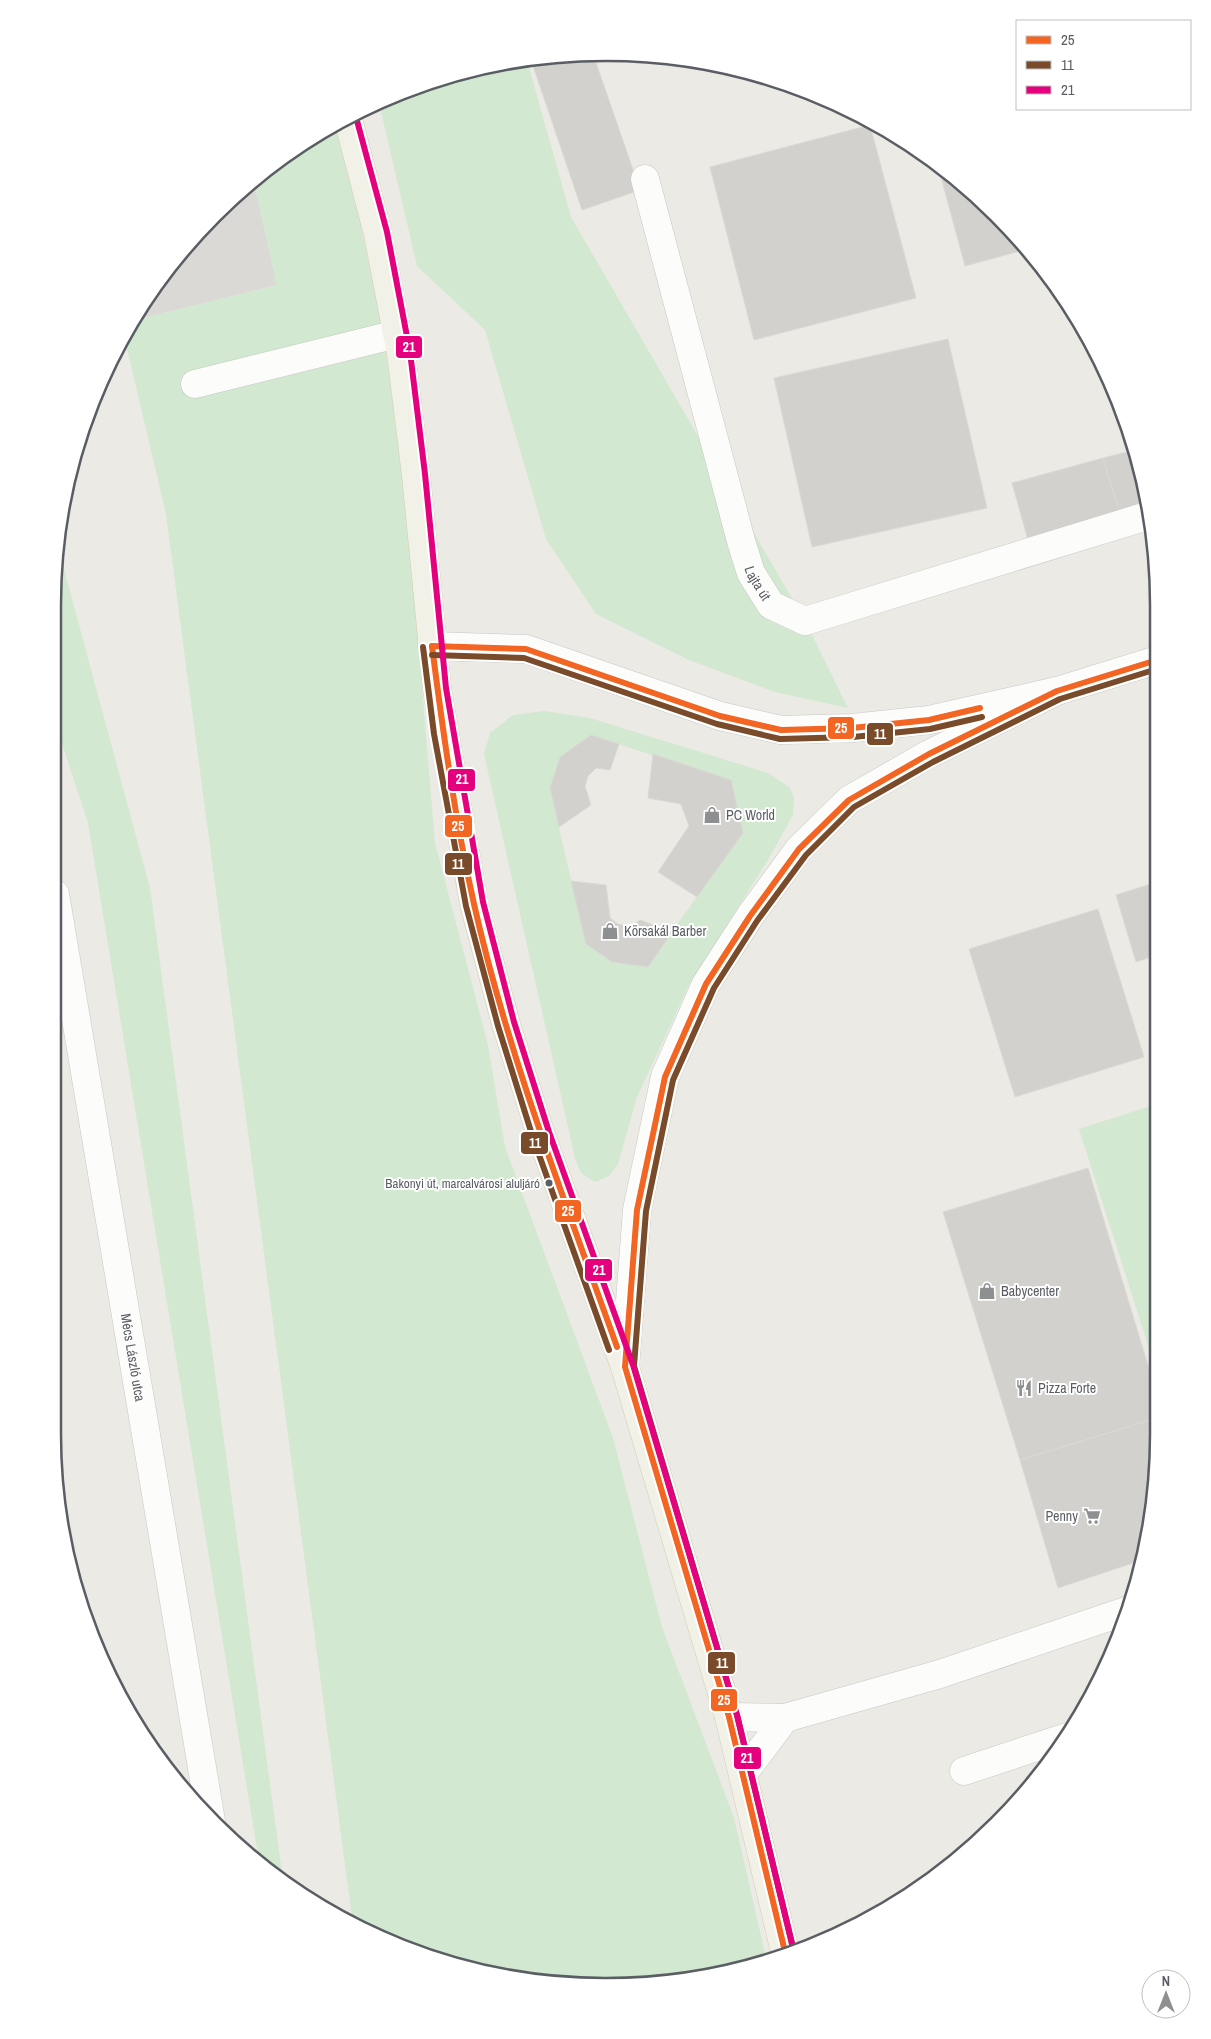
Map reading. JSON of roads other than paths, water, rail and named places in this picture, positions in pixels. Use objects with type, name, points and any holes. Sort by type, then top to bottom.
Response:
[{"type":"main road","points":[[350,125],[378,234],[397,334],[416,475],[432,646],[443,732],[474,904],[506,1024],[541,1135],[625,1367],[729,1716],[784,1947]]},
{"type":"street","name":"Lajta út","points":[[646,179],[741,541],[752,573],[771,606],[805,621],[1142,517]]},
{"type":"street","points":[[194,384],[397,334]]},
{"type":"street","points":[[432,646],[526,649],[720,716],[781,730],[852,728],[929,720],[1057,691],[1150,662]]},
{"type":"street","points":[[625,1367],[637,1210],[665,1077],[706,984],[750,916],[799,849],[849,800],[929,754],[1057,691]]},
{"type":"street","name":"Mécs László utca","points":[[61,930],[208,1805]]},
{"type":"street","points":[[729,1716],[785,1718],[940,1674],[1119,1613]]},
{"type":"street","points":[[743,1774],[785,1718]]},
{"type":"street","points":[[964,1770],[1054,1741]]},
{"type":"place","name":"PC World","points":[[712,815]]},
{"type":"place","name":"Körsakál Barber","points":[[610,931]]},
{"type":"place","name":"Bakonyi út, marcalvárosi aluljáró","points":[[549,1183]]},
{"type":"place","name":"Babycenter","points":[[987,1291]]},
{"type":"place","name":"Pizza Forte","points":[[1024,1388]]},
{"type":"place","name":"Penny","points":[[1092,1516]]}]
